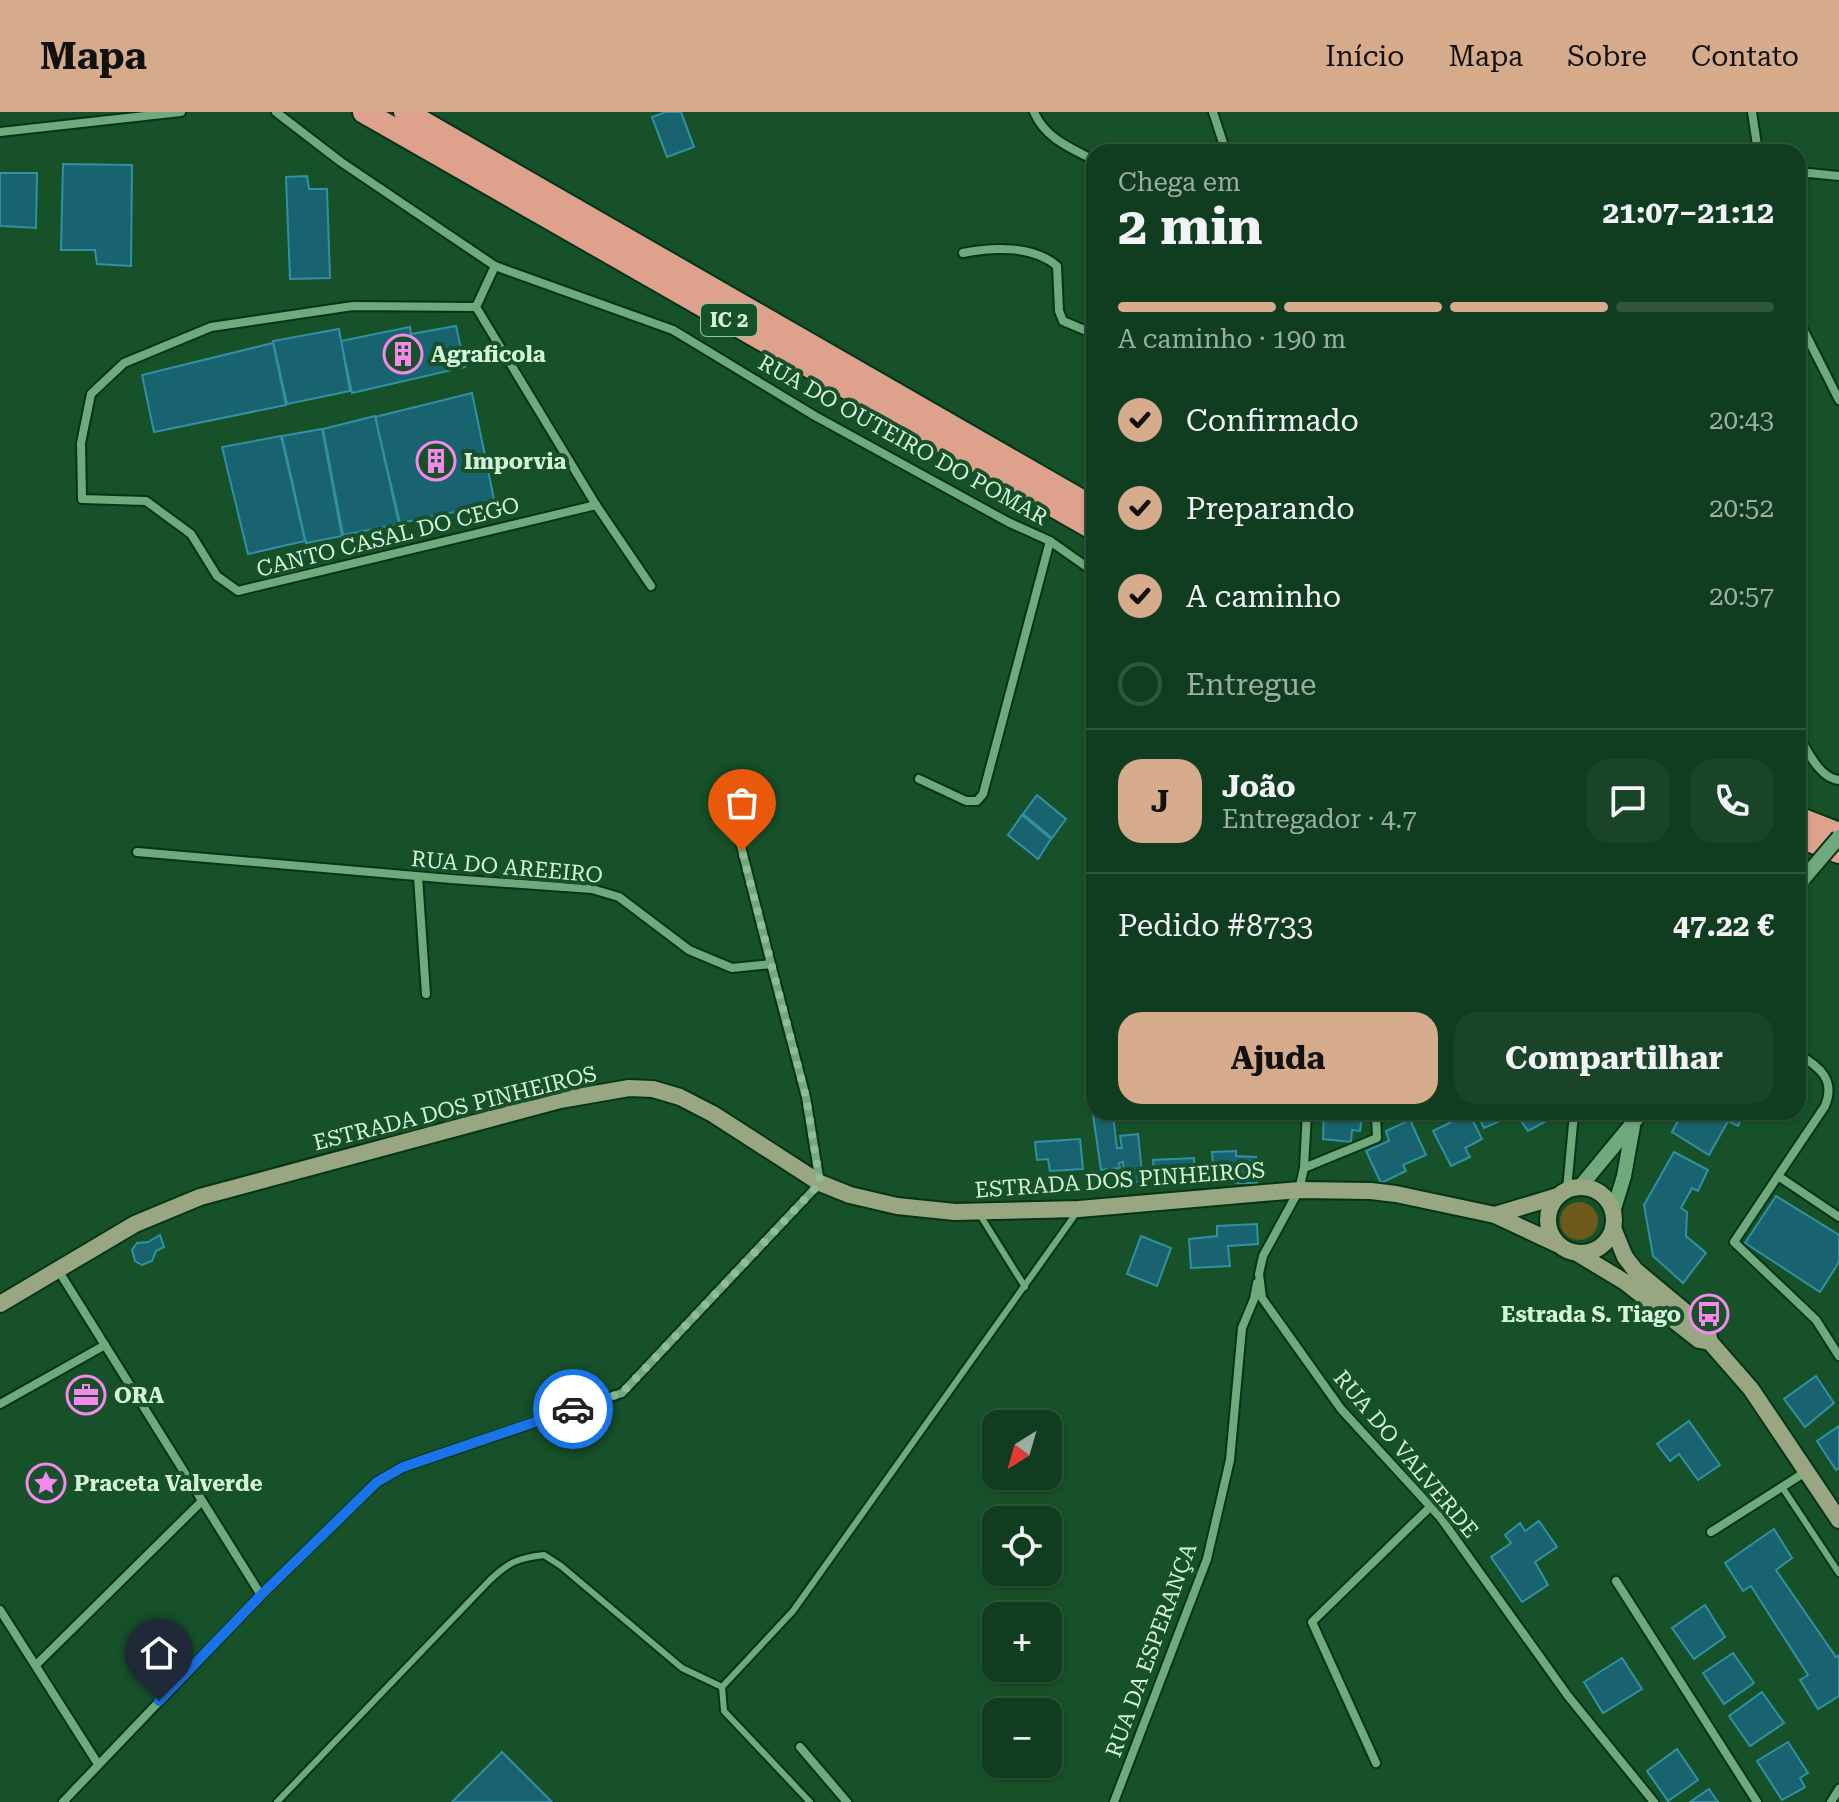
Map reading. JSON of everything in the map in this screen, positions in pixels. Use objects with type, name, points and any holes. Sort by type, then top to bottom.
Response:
[{"type":"highway","name":"IC 2","points":[[364,112],[1086,524]]},
{"type":"highway","name":"IC 2","points":[[405,112],[1086,503]]},
{"type":"highway","points":[[1806,822],[1839,836]]},
{"type":"highway","points":[[1806,839],[1839,852]]},
{"type":"main road","name":"ESTRADA DOS PINHEIROS","points":[[0,1304],[135,1224],[200,1197],[560,1100],[616,1089],[653,1089],[680,1097],[713,1114],[820,1183],[850,1195],[907,1208],[978,1212],[1079,1209],[1299,1190],[1396,1194],[1495,1215],[1557,1244]]},
{"type":"main road","name":"ESTRADA DOS PINHEIROS","points":[[1495,1215],[1568,1191]]},
{"type":"main road","points":[[1710,1342],[1699,1340],[1625,1282],[1557,1244],[1551,1236],[1547,1215],[1568,1191],[1601,1194],[1625,1257],[1635,1270],[1707,1330],[1710,1342],[1751,1389],[1839,1520]]},
{"type":"main road","points":[[1577,1253],[1587,1253],[1603,1245],[1613,1220]]},
{"type":"street","points":[[0,132],[181,112]]},
{"type":"street","name":"RUA DO OUTEIRO DO POMAR","points":[[276,112],[341,162],[495,266],[673,330],[815,416],[1008,522],[1050,541],[1086,566]]},
{"type":"street","points":[[1034,112],[1045,132],[1086,156]]},
{"type":"street","points":[[1213,112],[1223,144]]},
{"type":"street","points":[[1752,112],[1757,144]]},
{"type":"street","points":[[1806,174],[1839,176]]},
{"type":"street","points":[[963,253],[1007,249],[1048,258],[1057,266],[1059,311],[1063,321],[1086,331]]},
{"type":"street","points":[[495,266],[476,307],[596,505],[651,586]]},
{"type":"street","name":"CANTO CASAL DO CEGO","points":[[476,307],[353,306],[211,327],[124,363],[91,394],[81,443],[82,499],[146,501],[191,534],[217,576],[238,591],[596,505]]},
{"type":"street","points":[[1806,335],[1839,400]]},
{"type":"street","points":[[919,779],[966,801],[977,801],[983,794],[1050,541]]},
{"type":"street","points":[[1806,747],[1823,774],[1839,780]]},
{"type":"street","points":[[63,1802],[261,1595],[377,1482],[403,1467],[622,1393],[820,1183],[806,1097],[728,795]]},
{"type":"street","points":[[1806,876],[1839,836]]},
{"type":"street","name":"RUA DO AREEIRO","points":[[137,852],[592,889],[619,897],[689,950],[732,968],[771,964]]},
{"type":"street","points":[[418,877],[426,994]]},
{"type":"street","points":[[1806,1059],[1826,1078],[1830,1095],[1734,1242],[1816,1320],[1839,1356]]},
{"type":"street","points":[[1259,1274],[1263,1256],[1299,1190],[1304,1168],[1307,1120]]},
{"type":"street","points":[[1304,1168],[1377,1138],[1376,1120]]},
{"type":"street","points":[[1568,1191],[1574,1120]]},
{"type":"street","points":[[1568,1191],[1637,1120]]},
{"type":"street","points":[[1613,1220],[1633,1126]]},
{"type":"street","points":[[1778,1176],[1839,1217]]},
{"type":"street","points":[[58,1269],[261,1595]]},
{"type":"street","name":"RUA DO VALVERDE","points":[[1259,1274],[1262,1298],[1341,1409],[1430,1507],[1568,1696],[1654,1802]]},
{"type":"street","name":"RUA DA ESPERANÇA","points":[[1114,1802],[1207,1559],[1230,1460],[1242,1328],[1254,1299],[1259,1274]]},
{"type":"street","points":[[0,1404],[105,1345]]},
{"type":"street","points":[[1711,1532],[1808,1471]]},
{"type":"street","points":[[36,1665],[201,1502]]},
{"type":"street","points":[[1376,1763],[1312,1622],[1430,1507]]},
{"type":"street","points":[[1616,1581],[1757,1802]]},
{"type":"street","points":[[0,1610],[98,1764]]},
{"type":"street","points":[[800,1747],[847,1802]]},
{"type":"street","points":[[1831,1802],[1839,1789]]},
{"type":"lane","points":[[810,1802],[724,1711],[722,1687],[793,1611],[1079,1209]]},
{"type":"lane","points":[[978,1212],[1025,1287]]},
{"type":"lane","points":[[1782,1487],[1839,1573]]},
{"type":"lane","points":[[277,1802],[490,1580],[508,1563],[526,1557],[544,1555],[561,1566],[682,1668],[722,1687]]},
{"type":"shaded area","points":[[1579,1202],[1593,1207],[1598,1221],[1593,1235],[1579,1240],[1565,1235],[1560,1221],[1565,1207]]},
{"type":"building","points":[[666,112],[681,112],[694,147],[667,157],[652,117]]},
{"type":"building","points":[[63,164],[132,165],[131,266],[97,264],[95,250],[61,250]]},
{"type":"building","points":[[0,173],[37,173],[36,228],[0,226]]},
{"type":"building","points":[[307,176],[309,189],[327,189],[330,278],[290,279],[286,177]]},
{"type":"building","name":"Agraficola","points":[[456,326],[465,367],[352,393],[341,341],[410,327],[411,334]]},
{"type":"building","points":[[339,329],[350,391],[287,404],[273,341]]},
{"type":"building","points":[[273,343],[286,405],[154,432],[142,375]]},
{"type":"building","name":"Imporvia","points":[[472,393],[495,504],[400,523],[375,417]]},
{"type":"building","points":[[375,416],[399,524],[343,535],[323,429]]},
{"type":"building","points":[[322,429],[342,536],[306,543],[282,436]]},
{"type":"building","points":[[281,436],[305,541],[248,554],[222,447]]},
{"type":"building","points":[[1037,795],[1066,819],[1052,838],[1023,814]]},
{"type":"building","points":[[1022,815],[1051,839],[1038,859],[1008,835]]},
{"type":"building","points":[[1094,1120],[1114,1120],[1117,1148],[1122,1148],[1120,1136],[1138,1134],[1143,1182],[1125,1183],[1123,1162],[1119,1163],[1120,1168],[1101,1170]]},
{"type":"building","points":[[1324,1120],[1361,1120],[1360,1131],[1352,1130],[1351,1142],[1323,1139]]},
{"type":"building","points":[[1410,1120],[1426,1155],[1403,1165],[1406,1171],[1381,1183],[1366,1151],[1389,1141],[1386,1131]]},
{"type":"building","points":[[1455,1120],[1472,1120],[1482,1139],[1465,1148],[1470,1157],[1451,1166],[1433,1131]]},
{"type":"building","points":[[1480,1120],[1502,1120],[1484,1128]]},
{"type":"building","points":[[1520,1120],[1548,1120],[1528,1131]]},
{"type":"building","points":[[1679,1120],[1741,1120],[1738,1126],[1728,1121],[1709,1155],[1672,1132]]},
{"type":"building","points":[[1080,1139],[1083,1169],[1050,1171],[1048,1159],[1037,1160],[1035,1142]]},
{"type":"building","points":[[1236,1151],[1236,1156],[1256,1157],[1257,1183],[1235,1183],[1235,1178],[1214,1177],[1212,1152]]},
{"type":"building","points":[[1674,1152],[1708,1170],[1698,1191],[1692,1188],[1681,1208],[1687,1212],[1686,1236],[1706,1253],[1683,1283],[1653,1256],[1644,1205]]},
{"type":"building","points":[[1194,1158],[1195,1185],[1155,1187],[1153,1160]]},
{"type":"building","points":[[1776,1196],[1839,1235],[1839,1262],[1820,1292],[1745,1243]]},
{"type":"building","points":[[1257,1224],[1258,1244],[1228,1246],[1230,1266],[1191,1268],[1189,1239],[1217,1236],[1217,1226]]},
{"type":"building","points":[[160,1235],[164,1247],[156,1251],[152,1261],[142,1265],[135,1261],[132,1250],[137,1243],[148,1242]]},
{"type":"building","points":[[1141,1236],[1171,1248],[1157,1286],[1127,1274]]},
{"type":"building","points":[[1816,1376],[1834,1403],[1805,1427],[1784,1399]]},
{"type":"building","points":[[1689,1421],[1720,1465],[1698,1480],[1679,1454],[1670,1461],[1657,1444]]},
{"type":"building","points":[[1839,1426],[1839,1468],[1836,1470],[1817,1441]]},
{"type":"building","points":[[1539,1521],[1557,1547],[1535,1562],[1548,1585],[1522,1602],[1491,1557],[1511,1543],[1505,1535],[1520,1523],[1525,1531]]},
{"type":"building","points":[[1774,1529],[1792,1558],[1776,1570],[1836,1657],[1839,1655],[1839,1696],[1818,1709],[1800,1680],[1808,1675],[1751,1586],[1743,1591],[1725,1563]]},
{"type":"building","points":[[1705,1605],[1725,1637],[1694,1659],[1672,1628]]},
{"type":"building","points":[[1733,1653],[1754,1683],[1724,1704],[1703,1673]]},
{"type":"building","points":[[1622,1658],[1642,1689],[1603,1713],[1584,1682]]},
{"type":"building","points":[[1762,1692],[1784,1723],[1750,1746],[1729,1716]]},
{"type":"building","points":[[1788,1742],[1808,1773],[1800,1778],[1805,1787],[1782,1800],[1757,1761]]},
{"type":"building","points":[[1677,1749],[1698,1780],[1668,1801],[1647,1771]]},
{"type":"building","points":[[502,1752],[552,1802],[452,1802]]},
{"type":"building","points":[[1709,1789],[1718,1802],[1690,1802]]},
{"type":"way so far","points":[[573,1409],[622,1393],[820,1183],[806,1097],[742,851]]},
{"type":"place","name":"Agraficola","points":[[403,354]]},
{"type":"place","name":"Imporvia","points":[[436,461]]},
{"type":"place","name":"Estrada S. Tiago","points":[[1709,1314]]},
{"type":"place","name":"ORA","points":[[86,1395]]},
{"type":"place","name":"Praceta Valverde","points":[[46,1483]]},
{"type":"route","points":[[159,1701],[261,1595],[377,1482],[403,1467],[573,1409]]}]
